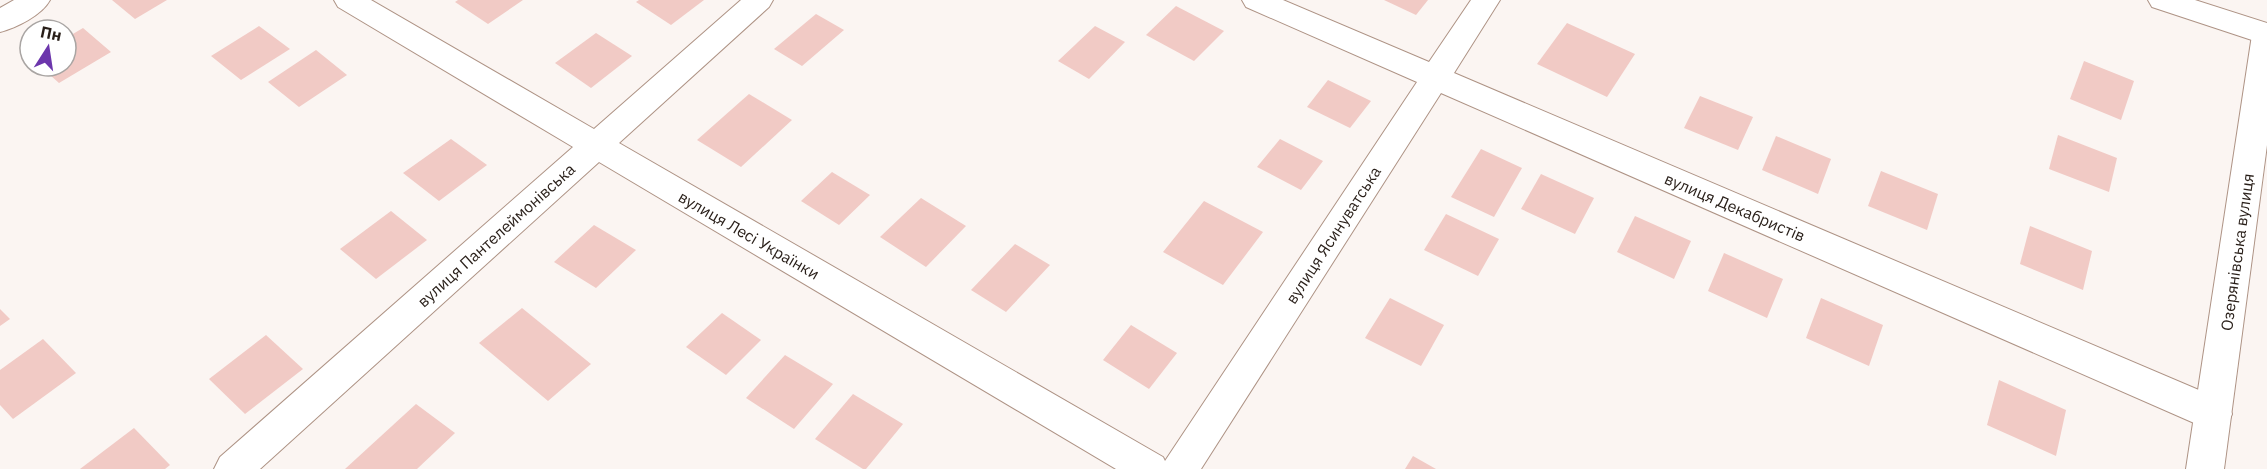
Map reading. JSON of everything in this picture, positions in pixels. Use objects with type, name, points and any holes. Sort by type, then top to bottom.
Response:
[{"type":"street","points":[[0,22],[36,0]]},
{"type":"street","name":"вулиця Лесі Українки","points":[[348,0],[1150,469]]},
{"type":"street","name":"вулиця Пантелеймонівська","points":[[233,469],[759,0]]},
{"type":"street","name":"вулиця Декабристів","points":[[1256,0],[2214,414]]},
{"type":"street","name":"вулиця Ясинуватська","points":[[1180,469],[1486,0]]},
{"type":"street","points":[[2162,0],[2267,35]]},
{"type":"street","name":"Озерянівська вулиця","points":[[2205,469],[2267,35]]},
{"type":"building","points":[[112,0],[167,0],[135,19]]},
{"type":"building","points":[[458,0],[523,0],[488,24],[455,2]]},
{"type":"building","points":[[639,0],[704,0],[671,25],[636,2]]},
{"type":"building","points":[[1384,0],[1428,0],[1416,15]]},
{"type":"building","points":[[1176,6],[1224,31],[1194,61],[1146,35]]},
{"type":"building","points":[[816,14],[844,30],[802,66],[774,49]]},
{"type":"building","points":[[1567,23],[1635,54],[1607,97],[1537,64]]},
{"type":"building","points":[[259,26],[290,49],[241,80],[211,56]]},
{"type":"building","points":[[1095,26],[1125,42],[1089,79],[1058,61]]},
{"type":"building","points":[[83,28],[111,52],[78,72],[78,31]]},
{"type":"building","points":[[596,33],[632,56],[591,88],[555,63]]},
{"type":"building","points":[[316,50],[347,75],[299,107],[268,82]]},
{"type":"building","points":[[2084,61],[2134,81],[2121,120],[2070,99]]},
{"type":"building","points":[[53,78],[67,78],[59,83]]},
{"type":"building","points":[[1328,80],[1371,101],[1350,128],[1307,107]]},
{"type":"building","points":[[749,94],[792,120],[741,167],[697,140]]},
{"type":"building","points":[[1700,96],[1753,117],[1738,150],[1684,128]]},
{"type":"building","points":[[2058,135],[2117,158],[2109,192],[2049,169]]},
{"type":"building","points":[[1776,136],[1831,159],[1818,194],[1762,170]]},
{"type":"building","points":[[451,139],[487,165],[439,201],[403,173]]},
{"type":"building","points":[[1280,139],[1323,161],[1301,190],[1257,167]]},
{"type":"building","points":[[1481,149],[1522,168],[1494,217],[1451,197]]},
{"type":"building","points":[[1881,171],[1938,194],[1927,230],[1868,206]]},
{"type":"building","points":[[832,172],[870,195],[839,225],[801,201]]},
{"type":"building","points":[[1541,174],[1594,198],[1575,234],[1521,209]]},
{"type":"building","points":[[921,198],[966,226],[926,267],[880,237]]},
{"type":"building","points":[[1204,201],[1263,232],[1223,285],[1163,252]]},
{"type":"building","points":[[391,211],[427,240],[376,279],[340,249]]},
{"type":"building","points":[[1446,214],[1499,239],[1478,276],[1424,250]]},
{"type":"building","points":[[1635,216],[1691,241],[1674,279],[1617,252]]},
{"type":"building","points":[[594,225],[636,250],[596,288],[554,262]]},
{"type":"building","points":[[2030,226],[2092,251],[2083,290],[2020,264]]},
{"type":"building","points":[[1015,244],[1050,265],[1006,312],[971,290]]},
{"type":"building","points":[[1724,253],[1783,279],[1767,318],[1708,291]]},
{"type":"building","points":[[1390,298],[1444,325],[1421,366],[1365,338]]},
{"type":"building","points":[[1821,298],[1883,325],[1869,366],[1806,338]]},
{"type":"building","points":[[522,308],[591,364],[548,401],[479,343]]},
{"type":"building","points":[[0,309],[10,319],[0,326]]},
{"type":"building","points":[[722,313],[761,340],[726,375],[686,347]]},
{"type":"building","points":[[1131,325],[1177,353],[1149,389],[1103,360]]},
{"type":"building","points":[[266,335],[303,369],[245,414],[209,379]]},
{"type":"building","points":[[43,339],[76,373],[13,419],[0,405],[0,370]]},
{"type":"building","points":[[785,355],[833,384],[794,429],[746,398]]},
{"type":"building","points":[[1999,380],[2066,410],[2056,456],[1987,425]]},
{"type":"building","points":[[853,394],[903,424],[866,469],[815,439]]},
{"type":"building","points":[[416,404],[455,433],[417,469],[345,469]]},
{"type":"building","points":[[134,428],[170,465],[165,469],[80,469]]},
{"type":"building","points":[[1413,456],[1436,469],[1405,469]]}]
